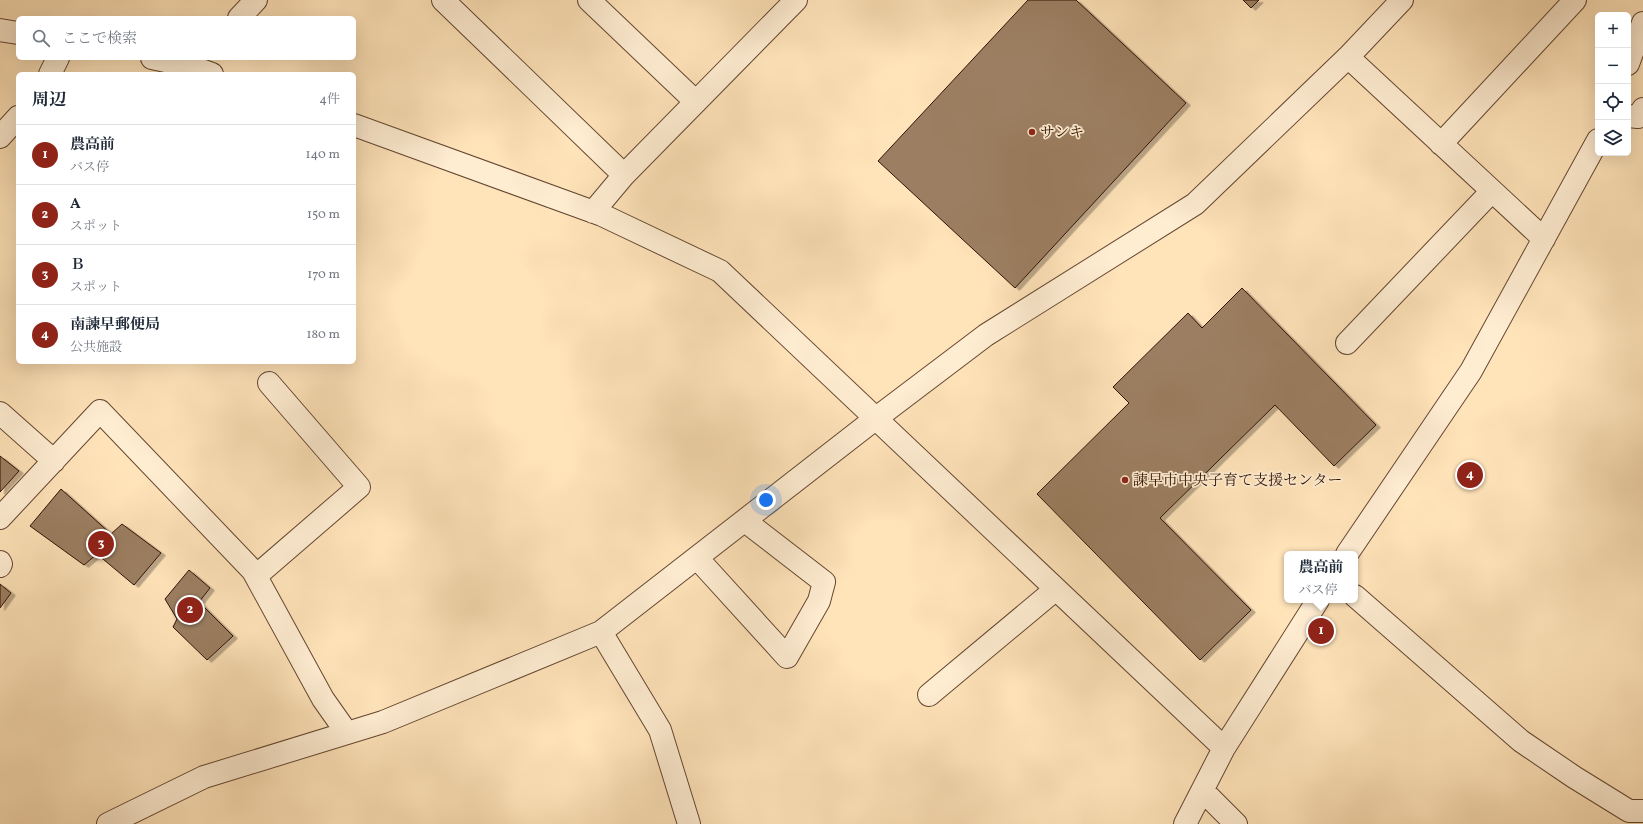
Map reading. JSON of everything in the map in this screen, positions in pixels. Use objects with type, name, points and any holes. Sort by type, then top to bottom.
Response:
[{"type":"street","points":[[241,16],[256,0]]},
{"type":"street","points":[[443,0],[624,175]]},
{"type":"street","points":[[589,0],[696,102]]},
{"type":"street","points":[[108,824],[143,816],[204,777],[383,722],[601,632],[875,419],[986,335],[1195,204],[1348,57],[1402,0]]},
{"type":"street","points":[[1441,144],[1575,0]]},
{"type":"street","points":[[593,212],[624,175],[696,102],[787,3]]},
{"type":"street","points":[[1631,56],[1643,22]]},
{"type":"street","points":[[0,30],[16,33]]},
{"type":"street","points":[[1348,57],[1544,239]]},
{"type":"street","points":[[51,72],[57,60]]},
{"type":"street","points":[[164,60],[202,66]]},
{"type":"street","points":[[1631,116],[1638,117],[1643,109]]},
{"type":"street","points":[[0,136],[16,119]]},
{"type":"street","points":[[356,127],[593,212],[720,271],[1224,748]]},
{"type":"street","points":[[1350,551],[1471,371],[1595,146]]},
{"type":"street","points":[[1347,343],[1492,191]]},
{"type":"street","points":[[256,576],[359,487],[269,383]]},
{"type":"street","points":[[0,518],[100,411],[253,571],[323,700],[347,733]]},
{"type":"street","points":[[0,413],[54,461]]},
{"type":"street","points":[[697,558],[786,657],[819,601],[824,582],[745,521]]},
{"type":"street","points":[[0,562],[0,566]]},
{"type":"street","points":[[929,695],[1056,589]]},
{"type":"street","points":[[1358,599],[1521,741],[1629,811],[1643,811]]},
{"type":"street","points":[[1185,824],[1224,748],[1316,603]]},
{"type":"street","points":[[601,632],[660,730],[689,824]]},
{"type":"street","points":[[1203,791],[1236,824]]},
{"type":"building","name":"サンキ","points":[[1028,0],[1076,0],[1186,103],[1015,288],[878,161]]},
{"type":"building","points":[[1243,0],[1259,0],[1251,8]]},
{"type":"building","name":"諫早市中央子育て支援センター","points":[[1242,288],[1376,425],[1334,466],[1275,405],[1160,518],[1251,610],[1200,660],[1037,494],[1129,403],[1113,387],[1188,313],[1202,328]]},
{"type":"building","points":[[0,456],[19,471],[0,492]]},
{"type":"building","points":[[61,489],[111,534],[122,524],[161,553],[134,585],[97,554],[84,565],[30,526]]},
{"type":"building","points":[[189,570],[210,588],[199,602],[233,636],[207,660],[173,627],[177,619],[165,599]]},
{"type":"building","points":[[0,584],[11,593],[0,608]]},
{"type":"place","name":"サンキ","points":[[1032,132]]},
{"type":"place","name":"南諫早郵便局","points":[[1470,475]]},
{"type":"place","name":"諫早市中央子育て支援センター","points":[[1125,480]]},
{"type":"place","name":"Ｂ","points":[[101,544]]},
{"type":"place","name":"A","points":[[190,610]]},
{"type":"place","name":"農高前","points":[[1321,631]]}]
